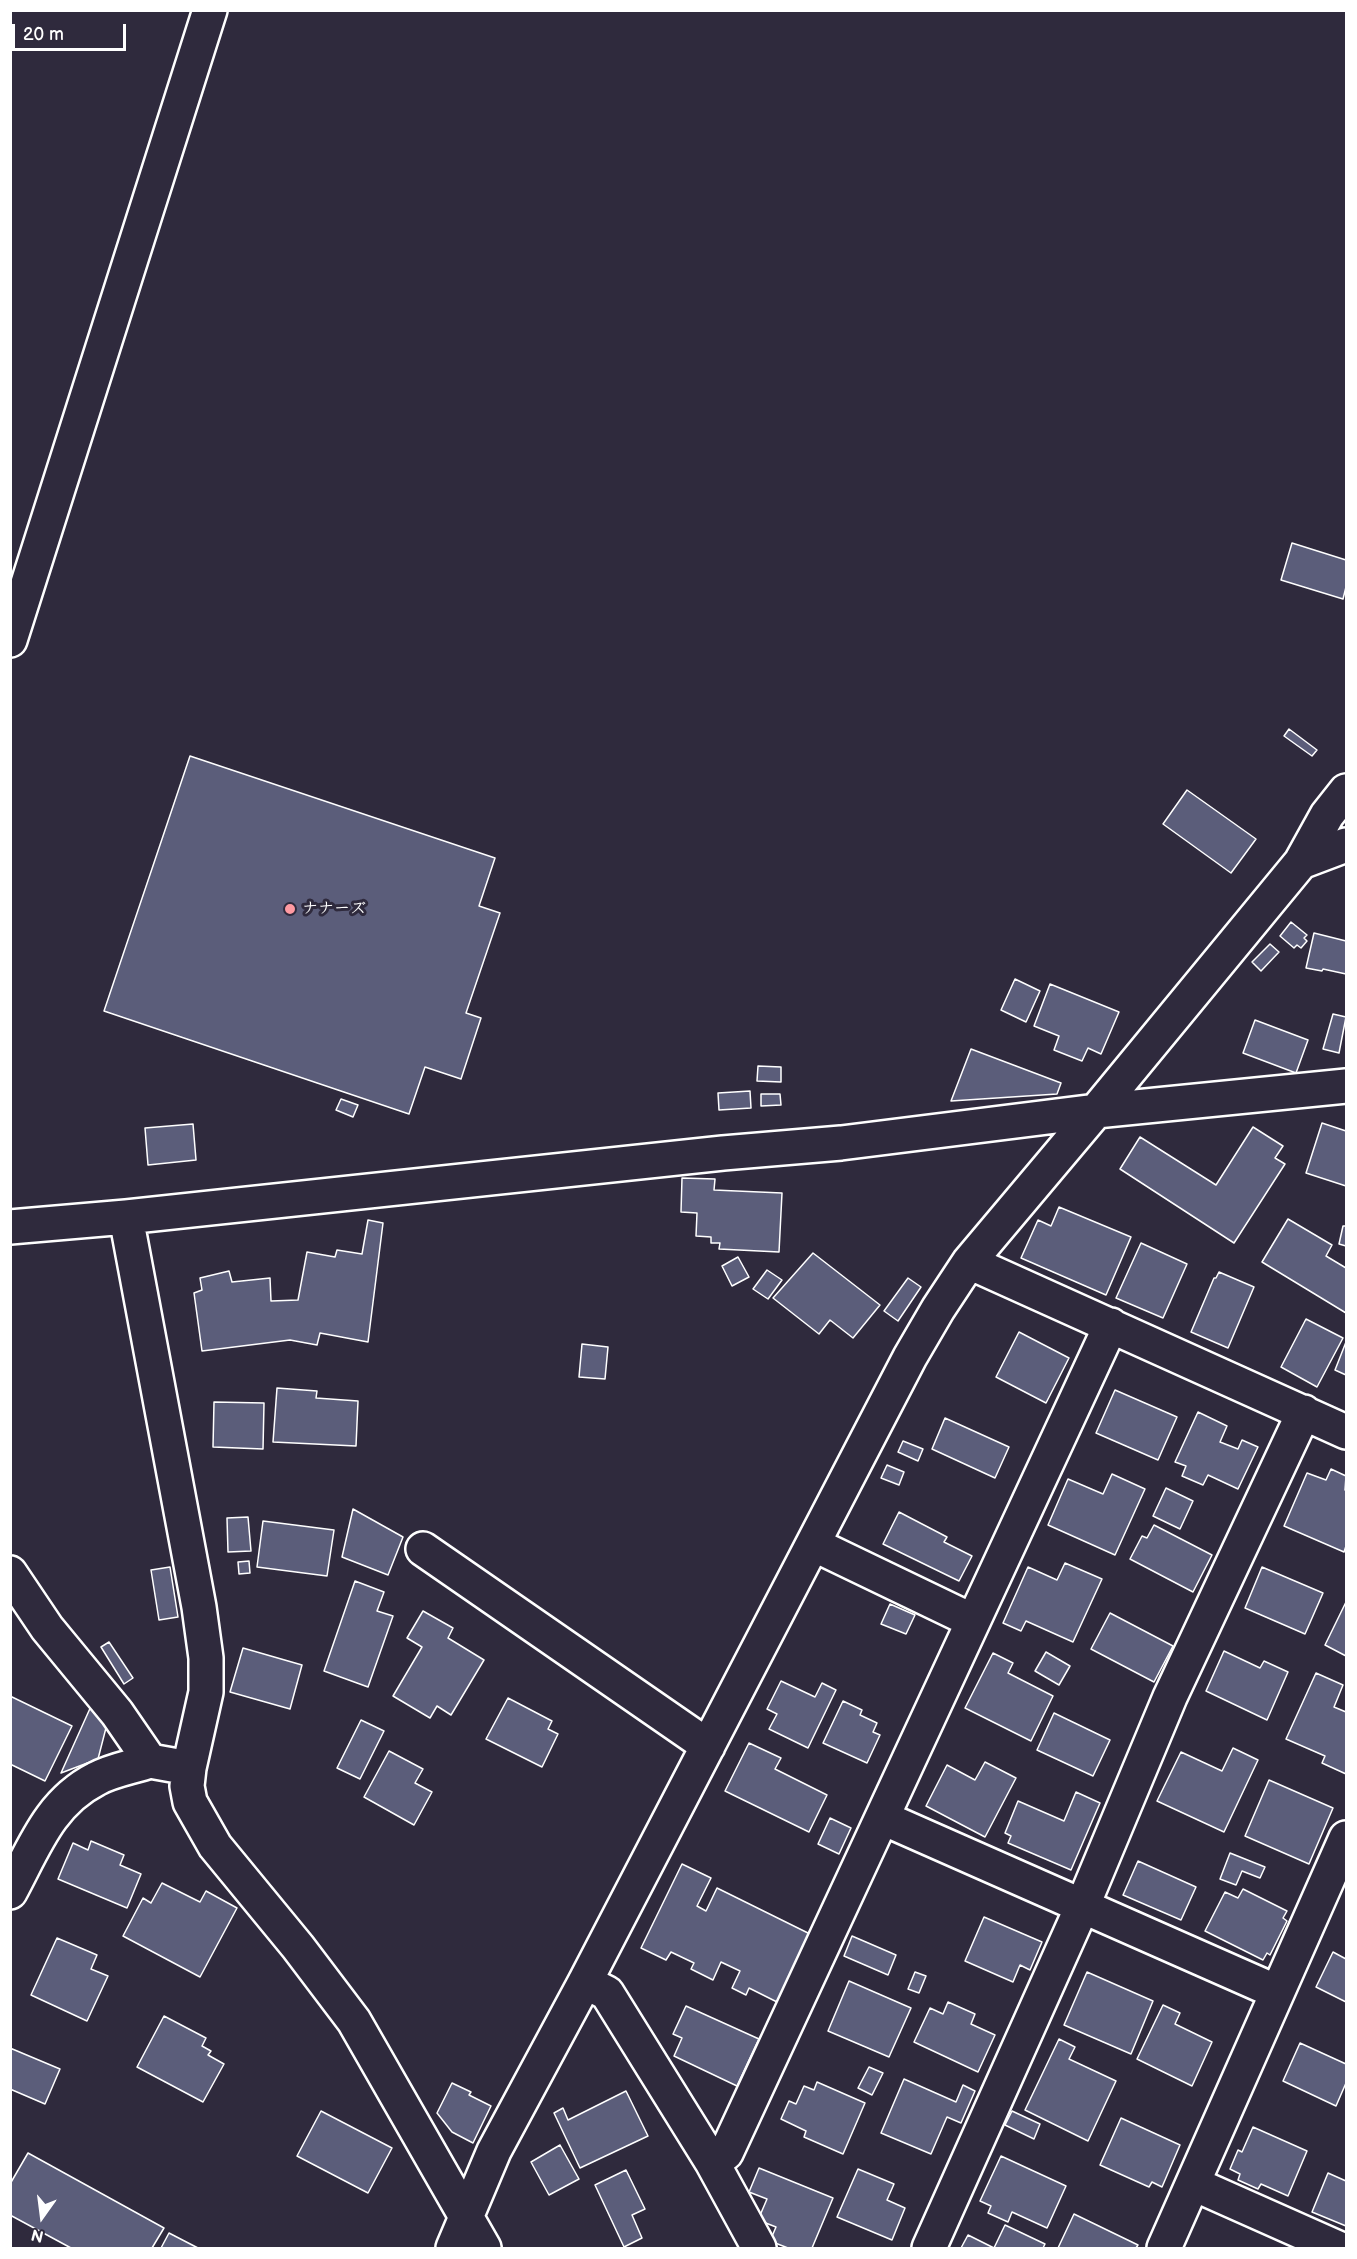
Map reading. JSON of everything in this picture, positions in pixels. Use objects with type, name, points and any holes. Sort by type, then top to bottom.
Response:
[{"type":"street","points":[[10,640],[210,10]]},
{"type":"street","points":[[453,2248],[494,2151],[585,1982],[910,1357],[938,1309],[969,1262],[1300,862],[1328,815],[1347,791]]},
{"type":"street","points":[[1300,862],[1347,845]]},
{"type":"street","points":[[10,1227],[126,1217],[711,1154],[841,1143],[1096,1111],[1347,1086]]},
{"type":"street","points":[[126,1217],[199,1607],[206,1658],[206,1692],[189,1768],[187,1786],[190,1802],[215,1846],[298,1947],[354,2021],[484,2248]]},
{"type":"street","points":[[969,1262],[1347,1432]]},
{"type":"street","points":[[712,2162],[726,2153],[1111,1325]]},
{"type":"street","points":[[929,2248],[1082,1907],[1170,1697],[1304,1412]]},
{"type":"street","points":[[813,1544],[973,1621]]},
{"type":"street","points":[[423,1549],[708,1746]]},
{"type":"street","points":[[10,1573],[46,1628],[117,1713],[150,1761]]},
{"type":"street","points":[[10,1892],[49,1819],[70,1796],[97,1778],[150,1761],[189,1768]]},
{"type":"street","points":[[883,1818],[1277,1992]]},
{"type":"street","points":[[1164,2248],[1347,1838]]},
{"type":"street","points":[[585,1982],[607,1993],[712,2162],[759,2248]]},
{"type":"street","points":[[1194,2184],[1338,2248]]},
{"type":"building","points":[[1292,543],[1346,560],[1346,587],[1343,599],[1281,580]]},
{"type":"building","points":[[1289,729],[1317,750],[1312,756],[1284,736]]},
{"type":"building","points":[[190,756],[495,858],[479,906],[500,913],[466,1013],[481,1018],[461,1079],[425,1067],[409,1114],[104,1011]]},
{"type":"building","points":[[1187,790],[1256,839],[1231,873],[1163,824]]},
{"type":"building","points":[[1291,922],[1307,935],[1304,938],[1307,941],[1301,948],[1297,945],[1294,948],[1280,936]]},
{"type":"building","points":[[1314,933],[1346,941],[1346,974],[1306,968]]},
{"type":"building","points":[[1270,944],[1279,952],[1261,971],[1252,962]]},
{"type":"building","points":[[1015,979],[1040,991],[1026,1022],[1001,1010]]},
{"type":"building","points":[[1050,984],[1119,1012],[1101,1054],[1088,1048],[1082,1061],[1054,1050],[1059,1036],[1034,1026]]},
{"type":"building","points":[[1333,1014],[1346,1017],[1339,1053],[1323,1049]]},
{"type":"building","points":[[1255,1020],[1308,1040],[1296,1073],[1243,1053]]},
{"type":"building","points":[[971,1049],[1061,1083],[1057,1094],[951,1101]]},
{"type":"building","points":[[758,1066],[781,1067],[781,1082],[757,1081]]},
{"type":"building","points":[[750,1091],[751,1108],[719,1110],[718,1093]]},
{"type":"building","points":[[761,1094],[780,1094],[781,1105],[761,1106]]},
{"type":"building","points":[[341,1099],[358,1105],[353,1117],[336,1110]]},
{"type":"building","points":[[1322,1123],[1346,1131],[1346,1186],[1306,1173]]},
{"type":"building","points":[[193,1124],[196,1160],[148,1165],[145,1128]]},
{"type":"building","points":[[1253,1127],[1283,1146],[1275,1158],[1285,1164],[1234,1243],[1120,1169],[1140,1137],[1216,1185]]},
{"type":"building","points":[[682,1178],[715,1179],[714,1190],[782,1193],[779,1252],[719,1249],[720,1243],[711,1243],[711,1237],[696,1236],[697,1213],[681,1212]]},
{"type":"building","points":[[1059,1207],[1131,1237],[1106,1295],[1021,1258],[1038,1220],[1051,1226]]},
{"type":"building","points":[[1288,1219],[1332,1245],[1326,1256],[1346,1268],[1346,1313],[1262,1262]]},
{"type":"building","points":[[368,1220],[383,1223],[368,1342],[320,1333],[317,1345],[290,1340],[202,1351],[194,1293],[202,1290],[200,1278],[229,1271],[232,1282],[270,1278],[271,1301],[298,1300],[307,1252],[335,1257],[337,1250],[362,1254]]},
{"type":"building","points":[[1343,1226],[1346,1226],[1346,1246],[1339,1244]]},
{"type":"building","points":[[1141,1243],[1187,1264],[1163,1318],[1116,1298]]},
{"type":"building","points":[[813,1253],[880,1305],[853,1338],[830,1320],[819,1334],[773,1298]]},
{"type":"building","points":[[738,1257],[749,1277],[732,1286],[722,1266]]},
{"type":"building","points":[[767,1270],[782,1280],[768,1299],[753,1289]]},
{"type":"building","points":[[1219,1272],[1254,1287],[1228,1348],[1191,1332],[1214,1278]]},
{"type":"building","points":[[908,1278],[921,1287],[898,1321],[884,1311]]},
{"type":"building","points":[[1306,1319],[1343,1338],[1317,1387],[1281,1367]]},
{"type":"building","points":[[1019,1332],[1069,1358],[1046,1403],[996,1377]]},
{"type":"building","points":[[1346,1342],[1346,1375],[1335,1370]]},
{"type":"building","points":[[582,1344],[608,1347],[605,1379],[579,1377]]},
{"type":"building","points":[[277,1388],[317,1391],[316,1398],[358,1401],[356,1446],[273,1442]]},
{"type":"building","points":[[1115,1390],[1177,1417],[1158,1460],[1096,1433]]},
{"type":"building","points":[[214,1402],[264,1403],[263,1449],[213,1447]]},
{"type":"building","points":[[1198,1412],[1227,1426],[1220,1442],[1238,1449],[1242,1440],[1258,1447],[1238,1489],[1208,1475],[1203,1485],[1182,1476],[1186,1466],[1175,1462]]},
{"type":"building","points":[[945,1418],[1009,1447],[995,1478],[932,1449]]},
{"type":"building","points":[[903,1441],[923,1449],[918,1461],[898,1452]]},
{"type":"building","points":[[887,1465],[904,1472],[899,1485],[881,1478]]},
{"type":"building","points":[[1331,1469],[1346,1476],[1346,1546],[1344,1552],[1284,1526],[1307,1473],[1326,1480]]},
{"type":"building","points":[[1112,1474],[1145,1489],[1115,1555],[1048,1525],[1068,1479],[1103,1494]]},
{"type":"building","points":[[1166,1488],[1193,1501],[1180,1529],[1153,1516]]},
{"type":"building","points":[[353,1509],[403,1537],[388,1575],[342,1557]]},
{"type":"building","points":[[899,1512],[947,1537],[944,1542],[972,1556],[959,1581],[883,1544]]},
{"type":"building","points":[[248,1517],[251,1551],[228,1552],[227,1518]]},
{"type":"building","points":[[263,1521],[334,1530],[327,1576],[257,1567]]},
{"type":"building","points":[[1154,1525],[1212,1555],[1193,1592],[1130,1559],[1142,1536],[1147,1538]]},
{"type":"building","points":[[249,1561],[250,1573],[239,1574],[238,1562]]},
{"type":"building","points":[[1065,1563],[1102,1579],[1073,1642],[1026,1621],[1021,1631],[1003,1623],[1028,1567],[1057,1580]]},
{"type":"building","points":[[170,1567],[178,1617],[159,1620],[151,1570]]},
{"type":"building","points":[[1262,1567],[1323,1593],[1305,1634],[1245,1608]]},
{"type":"building","points":[[355,1581],[384,1592],[377,1611],[393,1616],[368,1687],[324,1671]]},
{"type":"building","points":[[1346,1602],[1346,1656],[1325,1645]]},
{"type":"building","points":[[890,1604],[915,1615],[906,1634],[881,1624]]},
{"type":"building","points":[[423,1611],[453,1628],[448,1638],[484,1660],[451,1715],[437,1706],[430,1718],[393,1696],[422,1647],[407,1638]]},
{"type":"building","points":[[1110,1613],[1173,1646],[1154,1682],[1091,1649]]},
{"type":"building","points":[[109,1642],[133,1678],[124,1684],[101,1647]]},
{"type":"building","points":[[243,1648],[302,1665],[290,1709],[230,1692]]},
{"type":"building","points":[[1224,1651],[1260,1668],[1264,1661],[1288,1672],[1267,1720],[1206,1691]]},
{"type":"building","points":[[1046,1652],[1070,1666],[1059,1685],[1035,1671]]},
{"type":"building","points":[[993,1653],[1013,1663],[1008,1673],[1053,1696],[1031,1741],[965,1708]]},
{"type":"building","points":[[1316,1673],[1343,1685],[1334,1707],[1346,1712],[1346,1774],[1322,1763],[1325,1756],[1286,1739]]},
{"type":"building","points":[[781,1681],[815,1697],[822,1683],[836,1690],[808,1748],[769,1729],[777,1714],[767,1709]]},
{"type":"building","points":[[10,1696],[72,1726],[45,1781],[10,1764]]},
{"type":"building","points":[[508,1698],[552,1721],[548,1729],[558,1734],[542,1767],[486,1739]]},
{"type":"building","points":[[843,1701],[862,1710],[860,1715],[877,1723],[873,1732],[880,1735],[867,1763],[823,1743]]},
{"type":"building","points":[[92,1704],[107,1724],[98,1759],[61,1773]]},
{"type":"building","points":[[1054,1713],[1110,1740],[1093,1776],[1037,1750]]},
{"type":"building","points":[[361,1720],[384,1731],[360,1779],[337,1768]]},
{"type":"building","points":[[749,1743],[781,1758],[775,1769],[827,1795],[809,1832],[725,1791]]},
{"type":"building","points":[[1233,1748],[1258,1760],[1224,1832],[1157,1801],[1181,1752],[1222,1771]]},
{"type":"building","points":[[389,1751],[423,1769],[415,1783],[432,1792],[414,1825],[364,1797]]},
{"type":"building","points":[[985,1762],[1016,1778],[985,1837],[926,1806],[947,1765],[975,1780]]},
{"type":"building","points":[[1269,1780],[1333,1808],[1309,1864],[1245,1836]]},
{"type":"building","points":[[1076,1792],[1100,1803],[1071,1870],[1008,1843],[1011,1836],[1005,1833],[1018,1801],[1064,1821]]},
{"type":"building","points":[[830,1818],[851,1828],[839,1854],[818,1844]]},
{"type":"building","points":[[91,1841],[124,1855],[120,1865],[141,1874],[127,1908],[58,1879],[73,1843],[88,1850]]},
{"type":"building","points":[[1230,1853],[1265,1867],[1260,1878],[1242,1871],[1236,1885],[1220,1879]]},
{"type":"building","points":[[1138,1861],[1196,1887],[1181,1920],[1123,1895]]},
{"type":"building","points":[[682,1864],[711,1878],[697,1906],[706,1911],[717,1888],[810,1934],[777,2002],[749,1988],[746,1995],[732,1988],[740,1971],[721,1962],[713,1980],[691,1969],[694,1963],[671,1952],[666,1960],[641,1948]]},
{"type":"building","points":[[162,1883],[200,1902],[206,1891],[237,1908],[200,1977],[123,1936],[143,1898],[151,1903]]},
{"type":"building","points":[[1243,1889],[1287,1911],[1283,1918],[1287,1921],[1270,1955],[1267,1953],[1263,1960],[1205,1931],[1225,1892],[1238,1898]]},
{"type":"building","points":[[984,1917],[1042,1942],[1030,1970],[1020,1965],[1013,1982],[965,1961]]},
{"type":"building","points":[[852,1936],[896,1955],[888,1975],[844,1956]]},
{"type":"building","points":[[57,1938],[97,1955],[91,1969],[108,1976],[87,2021],[31,1995]]},
{"type":"building","points":[[1333,1952],[1346,1959],[1346,2002],[1316,1987]]},
{"type":"building","points":[[915,1972],[926,1976],[919,1993],[908,1989]]},
{"type":"building","points":[[1087,1972],[1153,2001],[1131,2054],[1064,2025]]},
{"type":"building","points":[[849,1981],[911,2008],[889,2057],[828,2031]]},
{"type":"building","points":[[948,2002],[975,2014],[971,2024],[995,2035],[978,2072],[914,2042],[930,2008],[943,2014]]},
{"type":"building","points":[[1163,2005],[1180,2013],[1175,2024],[1212,2042],[1192,2086],[1137,2059]]},
{"type":"building","points":[[686,2006],[759,2039],[737,2086],[674,2056],[682,2038],[673,2034]]},
{"type":"building","points":[[164,2016],[206,2038],[202,2046],[211,2051],[208,2055],[224,2064],[203,2102],[137,2067]]},
{"type":"building","points":[[1059,2039],[1075,2047],[1069,2059],[1116,2081],[1088,2141],[1025,2110]]},
{"type":"building","points":[[1300,2043],[1346,2064],[1346,2083],[1336,2106],[1283,2081]]},
{"type":"building","points":[[10,2048],[60,2069],[45,2104],[10,2089]]},
{"type":"building","points":[[869,2067],[883,2073],[872,2095],[858,2088]]},
{"type":"building","points":[[904,2079],[956,2102],[963,2085],[975,2091],[961,2123],[947,2117],[931,2154],[881,2133]]},
{"type":"building","points":[[817,2082],[865,2103],[843,2154],[804,2137],[806,2131],[781,2119],[789,2101],[796,2104],[804,2086],[814,2090]]},
{"type":"building","points":[[452,2083],[471,2092],[469,2095],[491,2106],[473,2143],[452,2132],[437,2113]]},
{"type":"building","points":[[626,2091],[648,2136],[580,2168],[554,2113],[563,2108],[568,2120]]},
{"type":"building","points":[[321,2111],[392,2148],[368,2193],[297,2156]]},
{"type":"building","points":[[1012,2111],[1040,2124],[1034,2139],[1005,2125]]},
{"type":"building","points":[[1121,2118],[1180,2145],[1162,2187],[1152,2182],[1149,2187],[1100,2165]]},
{"type":"building","points":[[1253,2127],[1307,2151],[1288,2196],[1261,2184],[1258,2189],[1238,2180],[1240,2174],[1230,2169],[1238,2150],[1242,2152]]},
{"type":"building","points":[[560,2145],[579,2179],[549,2195],[531,2162]]},
{"type":"building","points":[[28,2153],[164,2228],[152,2248],[71,2248],[10,2215],[10,2184]]},
{"type":"building","points":[[1001,2156],[1066,2186],[1047,2228],[1012,2212],[1008,2222],[988,2213],[991,2206],[980,2201]]},
{"type":"building","points":[[759,2168],[833,2198],[812,2248],[788,2248],[770,2241],[776,2227],[758,2220],[767,2199],[749,2192]]},
{"type":"building","points":[[858,2169],[894,2184],[887,2200],[905,2208],[892,2240],[837,2217]]},
{"type":"building","points":[[626,2170],[645,2209],[632,2215],[642,2238],[624,2247],[595,2185]]},
{"type":"building","points":[[1328,2173],[1346,2181],[1346,2226],[1312,2212]]},
{"type":"building","points":[[1074,2214],[1138,2245],[1136,2248],[1058,2248]]},
{"type":"building","points":[[1005,2225],[1045,2244],[1043,2248],[994,2248]]},
{"type":"building","points":[[169,2233],[198,2248],[161,2248]]},
{"type":"building","points":[[968,2235],[994,2248],[961,2248]]},
{"type":"place","name":"ナナーズ","points":[[290,909]]}]
